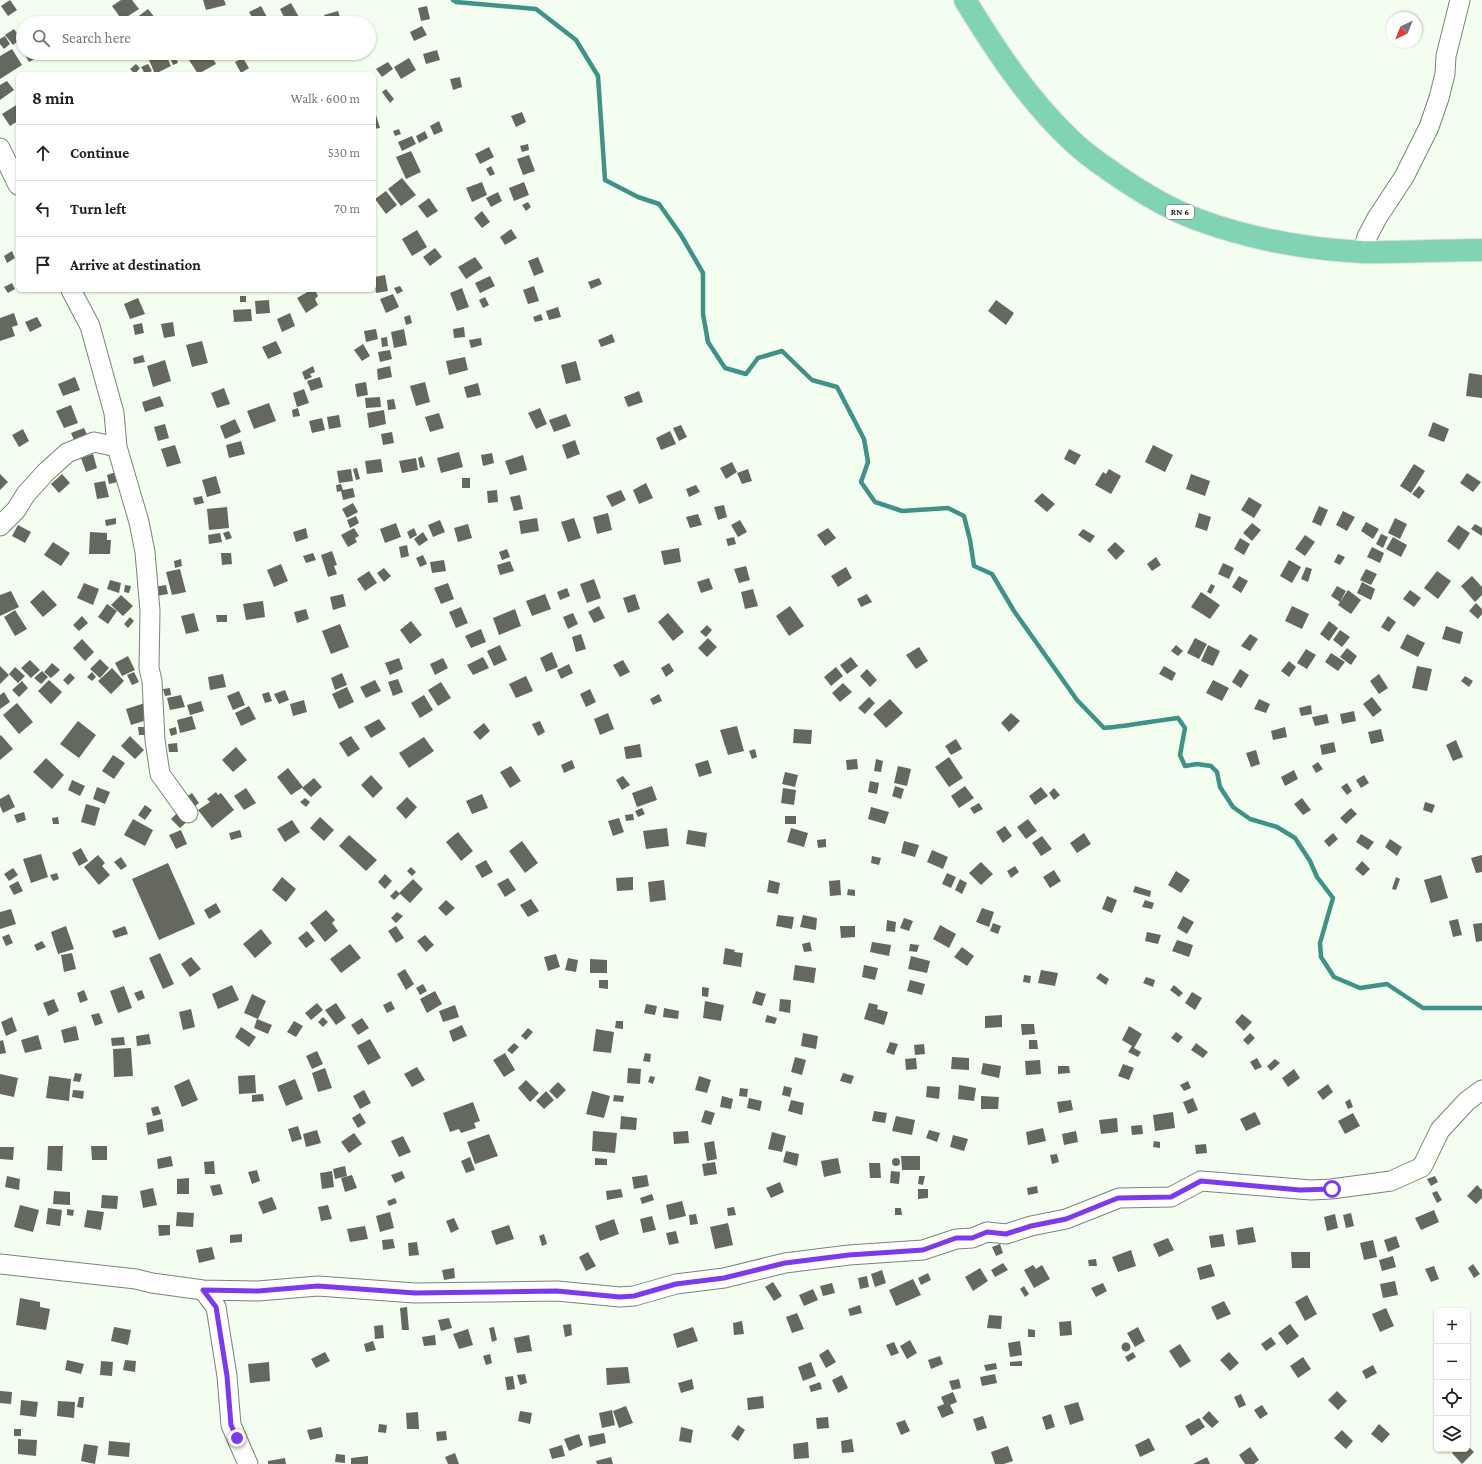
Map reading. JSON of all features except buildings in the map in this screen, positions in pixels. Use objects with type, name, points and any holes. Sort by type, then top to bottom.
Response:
[{"type":"main road","name":"RN 6","points":[[965,0],[988,37],[1018,79],[1044,112],[1068,138],[1092,158],[1157,201],[1198,220],[1236,233],[1314,248],[1362,252],[1482,250]]},
{"type":"street","points":[[1362,252],[1370,231],[1404,177],[1429,127],[1446,74],[1446,56],[1460,0]]},
{"type":"street","points":[[0,148],[16,182]]},
{"type":"street","points":[[72,292],[90,326],[114,414],[117,447],[138,516],[145,552],[150,611],[149,668],[152,681],[155,740],[160,774],[188,813]]},
{"type":"street","points":[[0,526],[16,510],[26,494],[46,472],[67,453],[94,442],[117,447]]},
{"type":"street","points":[[0,1264],[136,1279],[152,1283],[203,1290],[251,1291],[318,1286],[415,1293],[557,1291],[620,1297],[634,1296],[676,1284],[724,1278],[785,1263],[849,1255],[923,1250],[956,1238],[972,1238],[987,1232],[1006,1234],[1031,1226],[1066,1219],[1118,1198],[1171,1197],[1201,1181],[1311,1190],[1332,1189],[1391,1181],[1422,1167],[1440,1130],[1467,1101],[1482,1090]]},
{"type":"street","points":[[203,1290],[216,1307],[227,1376],[231,1425],[248,1464]]},
{"type":"waterway","points":[[453,0],[456,2],[536,9],[576,40],[598,76],[605,180],[638,197],[659,204],[681,235],[703,273],[703,314],[708,342],[725,368],[746,374],[758,358],[782,351],[812,380],[837,387],[864,439],[868,462],[861,482],[875,502],[902,511],[948,508],[964,516],[974,566],[992,574],[1014,611],[1077,700],[1104,728],[1178,718],[1185,728],[1180,755],[1185,766],[1197,764],[1211,766],[1217,772],[1220,787],[1233,807],[1250,819],[1277,827],[1295,838],[1310,861],[1317,877],[1333,898],[1320,943],[1321,957],[1334,977],[1360,988],[1387,984],[1423,1008],[1482,1008]]},
{"type":"route","points":[[237,1438],[231,1425],[228,1404],[227,1376],[216,1307],[203,1290],[244,1292],[318,1286],[415,1293],[557,1291],[620,1297],[634,1296],[676,1284],[724,1278],[785,1263],[849,1255],[923,1250],[956,1238],[972,1238],[987,1232],[1006,1234],[1031,1226],[1066,1219],[1118,1198],[1171,1197],[1201,1181],[1300,1190],[1332,1189]]}]
